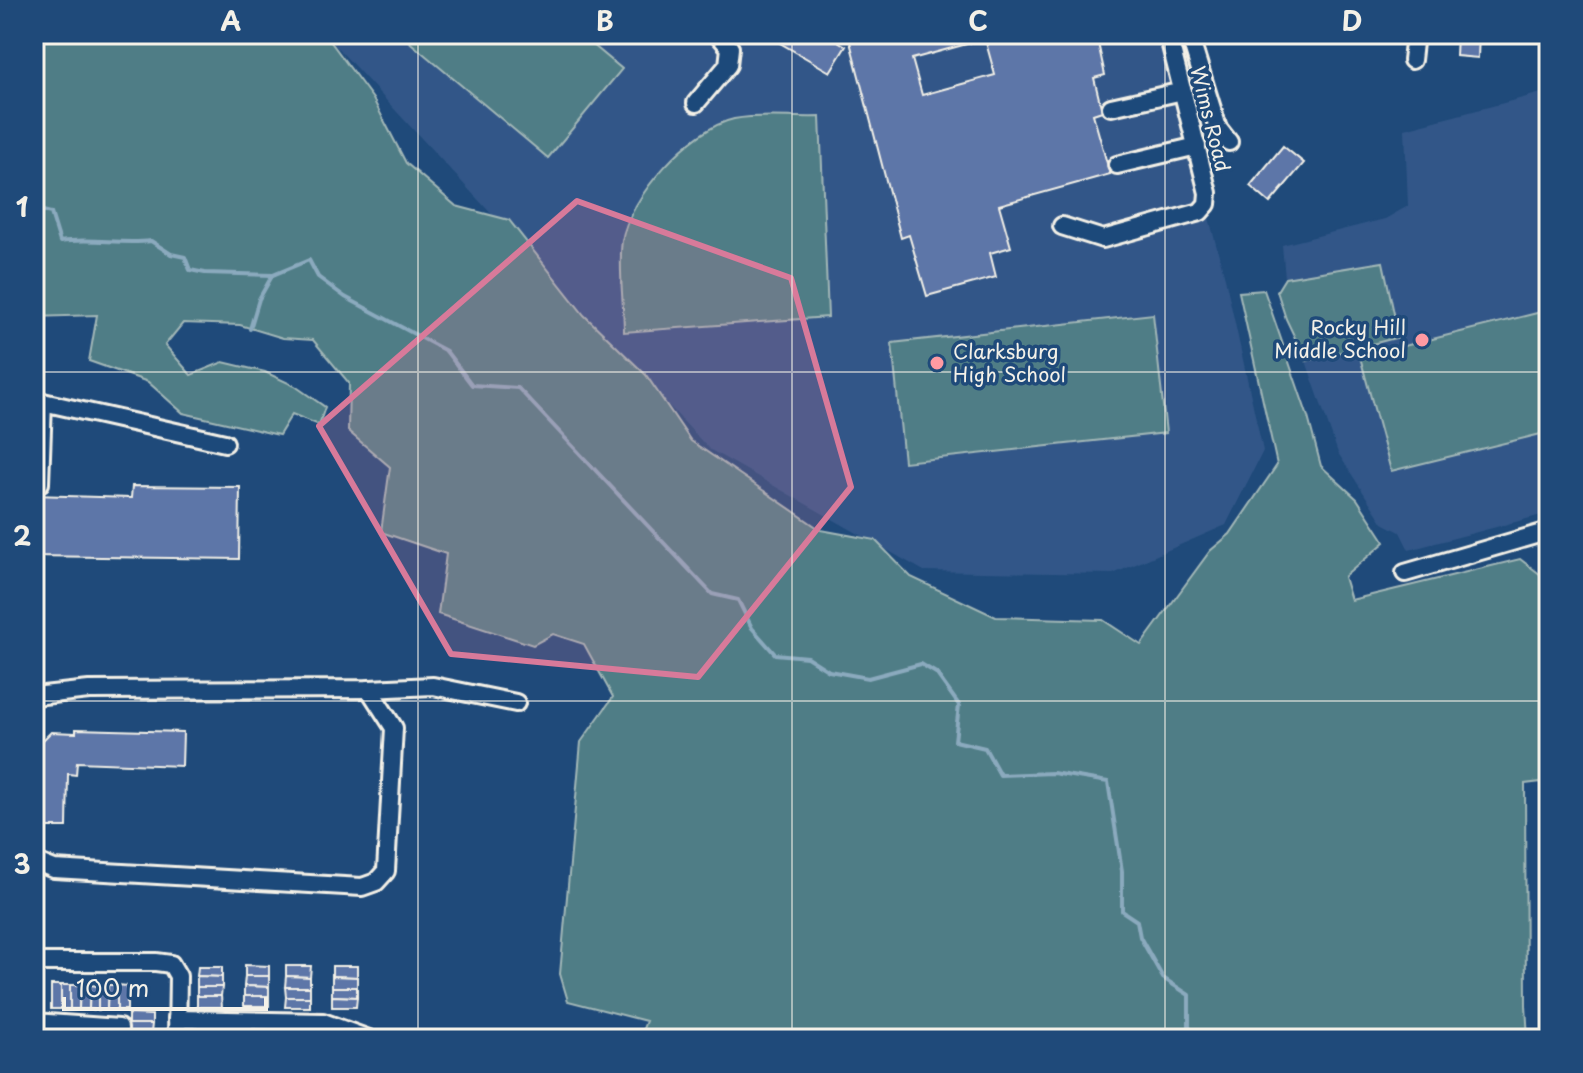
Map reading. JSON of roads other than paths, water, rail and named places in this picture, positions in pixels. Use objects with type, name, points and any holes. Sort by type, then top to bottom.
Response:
[{"type":"street","points":[[696,103],[728,65],[730,48],[718,34]]},
{"type":"street","name":"Wims Road","points":[[1062,226],[1103,239],[1200,212],[1207,204],[1208,193],[1168,34]]},
{"type":"street","points":[[1189,34],[1218,128],[1229,142]]},
{"type":"street","points":[[1412,60],[1415,34]]},
{"type":"street","points":[[1111,107],[1183,91]]},
{"type":"street","points":[[1117,165],[1197,146]]},
{"type":"street","points":[[40,483],[38,401],[225,443]]},
{"type":"street","points":[[1405,573],[1549,531]]},
{"type":"street","points":[[34,696],[89,690],[433,686],[516,703]]},
{"type":"street","points":[[34,861],[54,869],[362,887],[376,882],[386,871],[394,728],[369,689]]},
{"type":"street","points":[[34,962],[171,964],[178,976],[177,1039]]},
{"type":"street","points":[[177,1019],[323,1022],[369,1039]]},
{"type":"street","points":[[34,1022],[119,1028],[119,1039]]},
{"type":"waterway","points":[[34,209],[51,213],[60,242],[151,241],[171,254],[185,257],[190,270],[205,273],[273,275],[309,260],[318,277],[345,297],[446,351],[472,385],[518,388],[712,594],[738,600],[752,628],[775,654],[807,657],[829,671],[868,678],[921,664],[936,673],[959,705],[955,741],[985,748],[1000,775],[1053,773],[1108,782],[1122,871],[1122,911],[1137,921],[1140,937],[1163,978],[1189,995],[1192,1039]]},
{"type":"waterway","points":[[250,329],[259,299],[272,276]]},
{"type":"place","name":"Rocky Hill Middle School","points":[[1422,340]]},
{"type":"place","name":"Clarksburg High School","points":[[937,363]]}]
